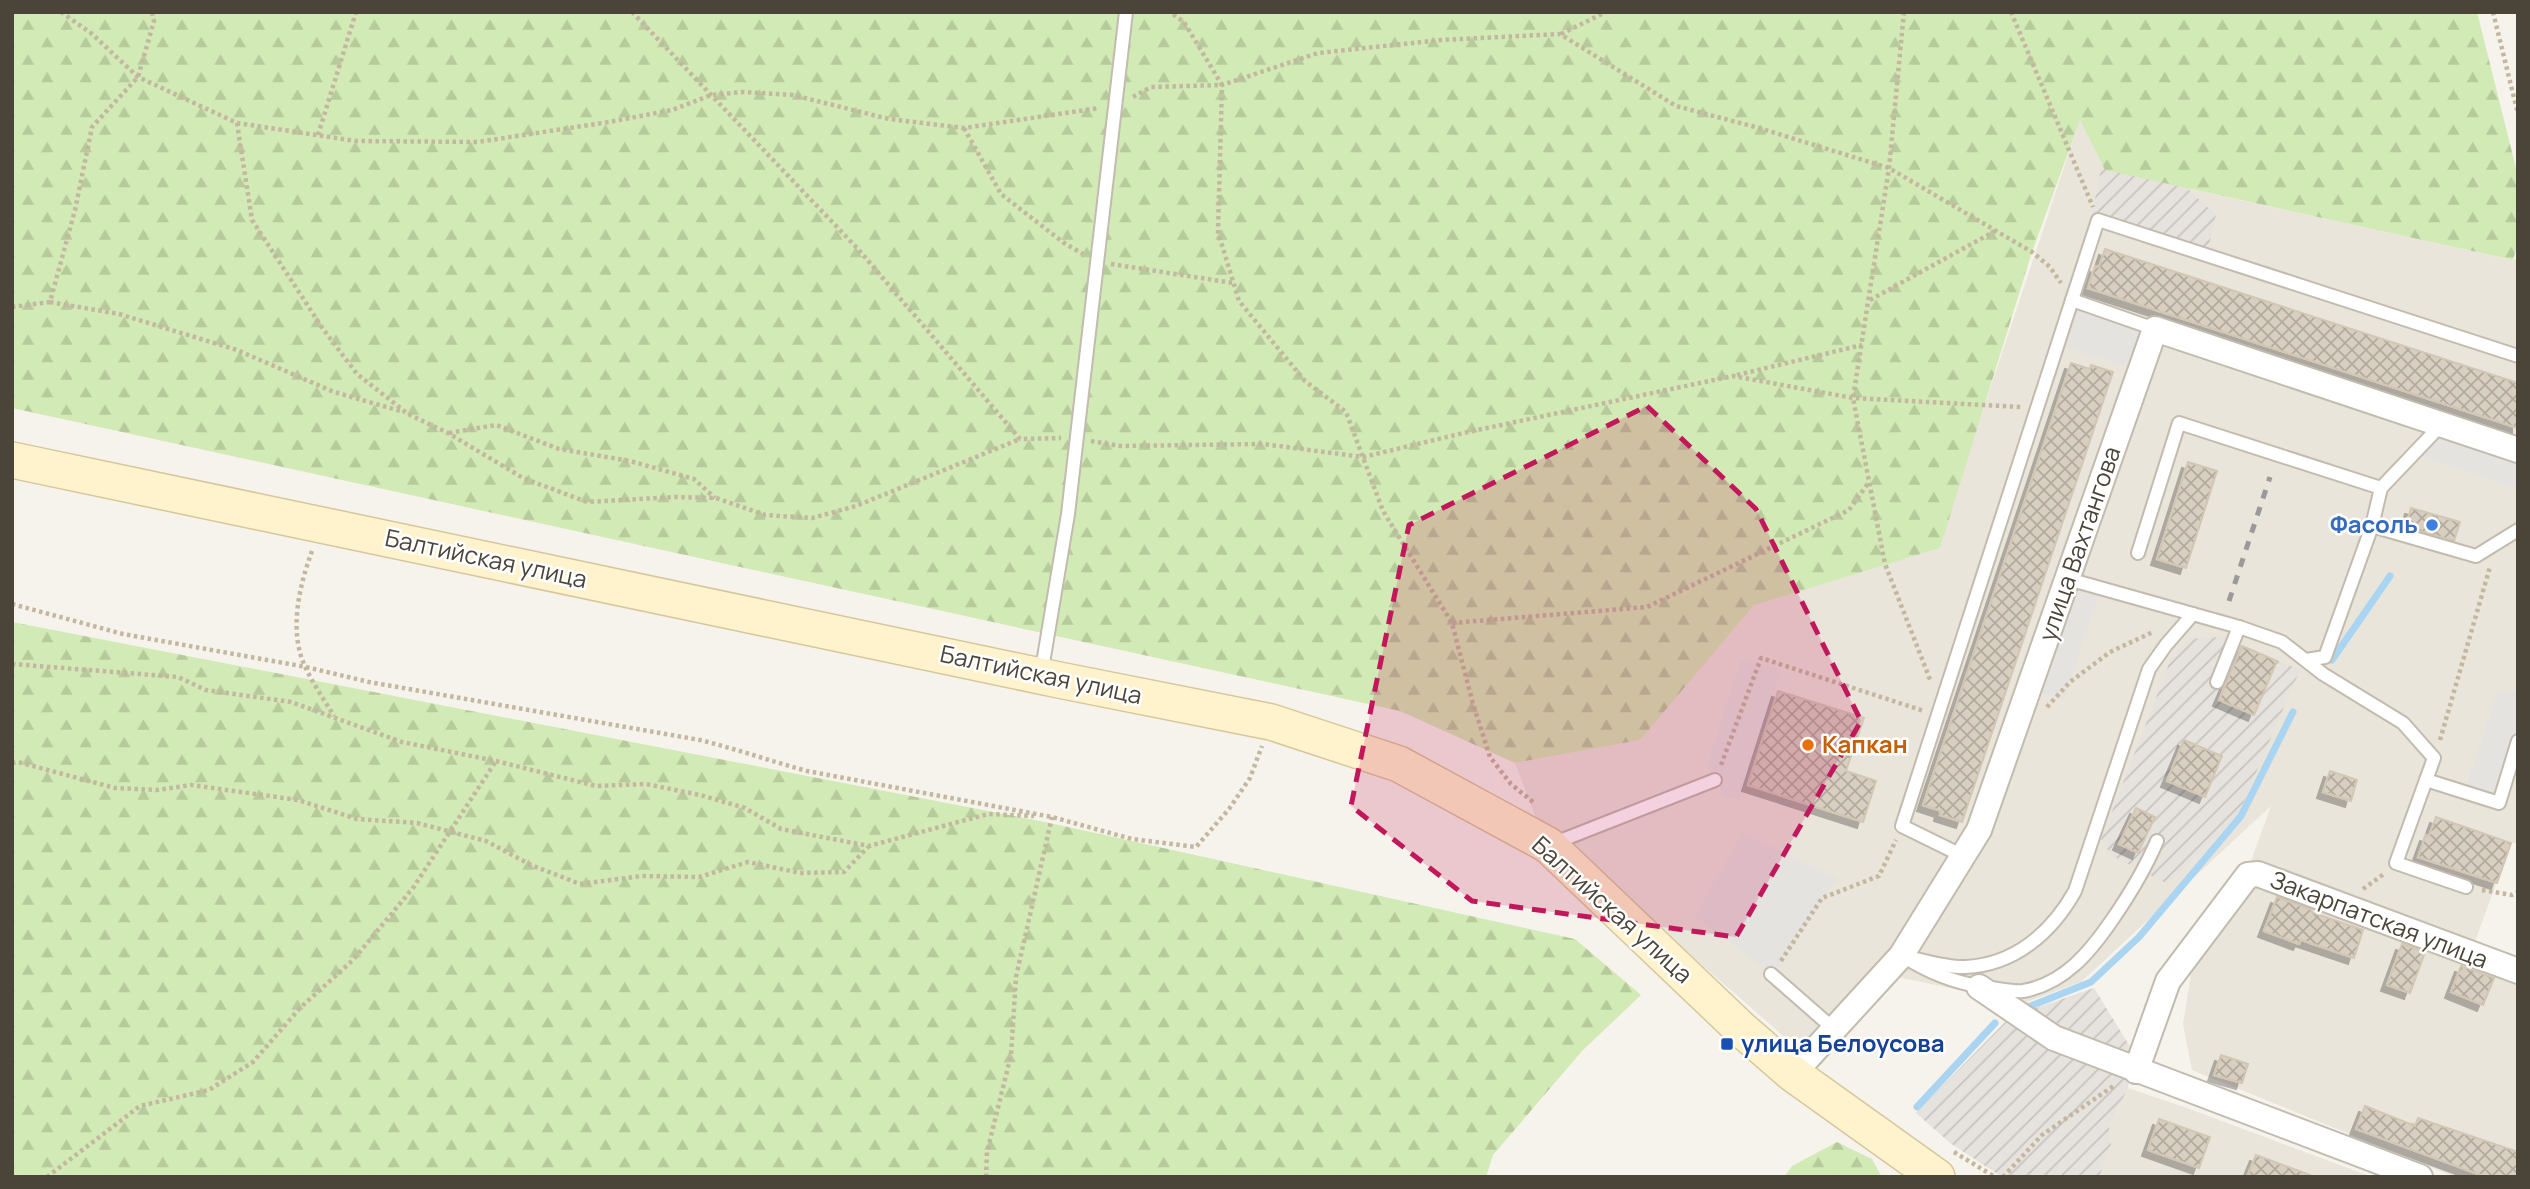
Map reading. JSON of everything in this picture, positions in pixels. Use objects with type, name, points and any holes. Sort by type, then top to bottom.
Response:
[{"type":"main road","name":"Балтийская улица","points":[[12,460],[1271,722],[1399,764],[1560,841],[1740,1028],[1793,1074],[1945,1164]]},
{"type":"street","points":[[2155,329],[2518,450]]},
{"type":"street","name":"улица Вахтангова","points":[[1793,1074],[1901,956],[1979,830],[2155,329]]},
{"type":"street","name":"Закарпатская улица","points":[[2136,1071],[2168,981],[2248,875],[2258,874],[2518,971]]},
{"type":"street","points":[[1979,987],[2054,1038],[2420,1177]]},
{"type":"lane","points":[[1041,675],[1068,514],[1126,12]]},
{"type":"lane","points":[[1963,856],[1902,826],[2098,220],[2518,356]]},
{"type":"lane","points":[[2072,300],[2155,329]]},
{"type":"lane","points":[[2138,553],[2179,423],[2381,488]]},
{"type":"lane","points":[[2306,660],[2325,657],[2372,526],[2381,488],[2442,424]]},
{"type":"lane","points":[[2372,526],[2476,556],[2518,530]]},
{"type":"lane","points":[[2068,579],[2239,627],[2282,642],[2323,674],[2403,723],[2434,758],[2396,863],[2466,887]]},
{"type":"lane","points":[[1901,956],[1963,967],[1992,963],[2018,952],[2041,937],[2063,914],[2076,891],[2149,669],[2193,614]]},
{"type":"lane","points":[[2217,682],[2239,627]]},
{"type":"lane","points":[[2426,780],[2499,803],[2518,741]]},
{"type":"lane","points":[[1560,841],[1715,780]]},
{"type":"lane","points":[[1901,956],[1931,973],[1979,987],[2021,991],[2046,984],[2070,970],[2093,948],[2144,872],[2157,841]]},
{"type":"lane","points":[[1771,974],[1835,1030]]},
{"type":"path","points":[[61,12],[91,33],[138,77],[237,123],[356,141],[478,142],[609,122],[672,110],[711,95],[743,92],[793,95],[888,119],[964,128],[1117,106],[1151,87],[1222,86],[1318,53],[1441,40],[1560,34],[1606,12]]},
{"type":"path","points":[[50,302],[75,210],[92,127],[138,77],[154,21],[152,12]]},
{"type":"path","points":[[318,135],[356,12]]},
{"type":"path","points":[[632,12],[858,249],[1020,439]]},
{"type":"path","points":[[1170,12],[1184,22],[1222,86],[1218,232],[1239,302],[1306,381],[1346,412],[1383,510],[1452,623],[1472,704],[1489,757],[1560,841]]},
{"type":"path","points":[[1904,12],[1889,168],[1853,398],[1885,565],[1939,712]]},
{"type":"path","points":[[2011,12],[2098,220]]},
{"type":"path","points":[[2493,12],[2518,114]]},
{"type":"path","points":[[1560,34],[1676,106],[1889,168],[2032,252],[2050,267],[2072,300]]},
{"type":"path","points":[[237,123],[252,220],[323,329],[358,374],[408,414]]},
{"type":"path","points":[[964,128],[1000,194],[1064,243],[1098,262],[1234,283]]},
{"type":"path","points":[[1870,300],[1996,231]]},
{"type":"path","points":[[12,307],[50,302],[119,314],[237,350],[334,392],[408,414],[449,433],[523,478],[587,502],[674,497],[716,498],[765,515],[812,518],[856,506],[1020,439],[1076,438],[1120,446],[1263,444],[1363,457],[1862,345]]},
{"type":"path","points":[[1733,376],[1853,398],[2037,409]]},
{"type":"path","points":[[449,433],[496,425],[559,449],[630,461],[694,479],[716,498]]},
{"type":"path","points":[[1452,623],[1647,607],[1849,510],[1869,481]]},
{"type":"path","points":[[314,543],[302,580],[296,616],[301,658],[334,716]]},
{"type":"path","points":[[2434,758],[2490,572],[2489,548]]},
{"type":"path","points":[[12,604],[123,634],[306,667],[369,682],[700,740],[807,771],[1052,817],[1132,839],[1196,848],[1229,809],[1250,778],[1271,722]]},
{"type":"path","points":[[2046,707],[2070,682],[2109,652],[2193,614]]},
{"type":"path","points":[[1715,780],[1761,658],[1939,712]]},
{"type":"path","points":[[12,664],[178,677],[206,690],[291,702],[402,742],[496,761],[596,786],[646,784],[700,795],[745,807],[781,829],[869,846],[988,814],[1052,817]]},
{"type":"path","points":[[47,1177],[140,1106],[209,1090],[253,1062],[300,1008],[353,960],[412,888],[496,761]]},
{"type":"path","points":[[12,763],[115,788],[157,790],[191,785],[298,800],[357,819],[416,823],[486,841],[531,865],[580,884],[642,876],[699,877],[748,862],[800,873],[844,872],[869,846]]},
{"type":"path","points":[[986,1177],[987,1152],[1011,1055],[1016,977],[1052,817]]},
{"type":"path","points":[[1771,974],[1792,947],[1822,898],[1879,876],[1902,826]]},
{"type":"path","points":[[2356,893],[2380,879]]},
{"type":"path","points":[[2466,887],[2512,895],[2518,892]]},
{"type":"path","points":[[2003,1177],[2042,1135],[2136,1071]]},
{"type":"path","points":[[1945,1164],[1995,1177]]},
{"type":"highlighted area","points":[[1647,406],[1756,509],[1861,721],[1736,937],[1472,901],[1351,806],[1409,525]]},
{"type":"shaded area","points":[[2080,119],[2105,170],[2512,260],[2518,259],[2518,843],[2511,843],[2473,947],[2250,864],[2271,806],[2081,982],[2024,1003],[1897,977],[1819,1067],[1537,821],[1515,763],[1639,740],[1754,604],[1940,548],[1966,461]]},
{"type":"shaded area","points":[[2105,151],[2169,172],[2216,215],[2208,249],[2092,213]]},
{"type":"shaded area","points":[[2072,300],[2155,329],[2140,371],[2058,345]]},
{"type":"shaded area","points":[[2442,424],[2518,450],[2518,489],[2414,454]]},
{"type":"shaded area","points":[[2068,579],[2101,588],[2064,701],[2030,687]]},
{"type":"shaded area","points":[[2222,637],[2300,670],[2238,815],[2168,884],[2112,856],[2101,840],[2172,656],[2190,639]]},
{"type":"shaded area","points":[[1741,659],[1781,670],[1740,799],[1724,796],[1707,764]]},
{"type":"shaded area","points":[[2498,691],[2518,691],[2518,741],[2499,803],[2464,792]]},
{"type":"shaded area","points":[[1743,833],[1838,878],[1771,974],[1694,916]]},
{"type":"shaded area","points":[[2255,884],[2518,978],[2518,1177],[2455,1177],[2192,1070],[2183,1024],[2191,974],[2211,937]]},
{"type":"shaded area","points":[[2094,988],[2134,1053],[2128,1088],[2109,1127],[2111,1145],[2099,1177],[2002,1177],[1950,1143],[1916,1113],[2010,1017]]},
{"type":"shaded area","points":[[2128,1088],[2372,1177],[2099,1177],[2111,1145],[2109,1127]]},
{"type":"green space","points":[[12,12],[2477,12],[2518,176],[2518,243],[2513,260],[2105,170],[2080,120],[2032,252],[1940,548],[1754,605],[1640,740],[1515,763],[1400,711],[12,408]]},
{"type":"green space","points":[[12,622],[1050,823],[1575,939],[1641,995],[1582,1051],[1493,1155],[1486,1177],[12,1177]]},
{"type":"green space","points":[[1837,1142],[1872,1159],[1882,1177],[1784,1177],[1792,1166]]},
{"type":"building","points":[[2105,249],[2518,383],[2518,428],[2088,288],[2095,266],[2099,267]]},
{"type":"building","points":[[2071,363],[2090,369],[2091,365],[2113,372],[1962,822],[1940,815],[1941,811],[1923,805]]},
{"type":"building","points":[[2188,462],[2217,471],[2186,568],[2157,559]]},
{"type":"building","name":"Фасоль","points":[[2411,508],[2460,522],[2454,541],[2406,527]]},
{"type":"building","points":[[2242,646],[2277,661],[2254,715],[2219,700]]},
{"type":"building","name":"Капкан","points":[[1778,691],[1864,718],[1846,771],[1876,781],[1863,822],[1748,785]]},
{"type":"building","points":[[2184,740],[2222,756],[2205,797],[2167,781]]},
{"type":"building","points":[[2330,771],[2357,780],[2351,801],[2323,792]]},
{"type":"building","points":[[2136,808],[2155,817],[2138,853],[2119,844]]},
{"type":"building","points":[[2436,817],[2511,843],[2497,883],[2418,857]]},
{"type":"building","points":[[2277,897],[2363,930],[2354,958],[2301,940],[2299,944],[2264,931]]},
{"type":"building","points":[[2402,944],[2425,952],[2410,993],[2387,985]]},
{"type":"building","points":[[2461,966],[2494,978],[2483,1005],[2451,992]]},
{"type":"building","points":[[2221,1055],[2248,1064],[2242,1083],[2214,1075]]},
{"type":"building","points":[[2365,1106],[2415,1126],[2418,1118],[2518,1152],[2518,1177],[2486,1177],[2356,1129]]},
{"type":"building","points":[[2159,1119],[2210,1137],[2199,1168],[2148,1150]]},
{"type":"building","points":[[2256,1155],[2310,1175],[2310,1177],[2247,1177]]},
{"type":"waterway","points":[[2332,660],[2390,576]]},
{"type":"waterway","points":[[2028,1007],[2091,982],[2139,937],[2241,816],[2293,712]]},
{"type":"waterway","points":[[1917,1107],[1995,1023]]},
{"type":"railway","points":[[2229,601],[2270,477]]},
{"type":"place","name":"Фасоль","points":[[2432,525]]},
{"type":"place","name":"Капкан","points":[[1808,745]]},
{"type":"place","name":"улица Белоусова","points":[[1727,1044]]}]
